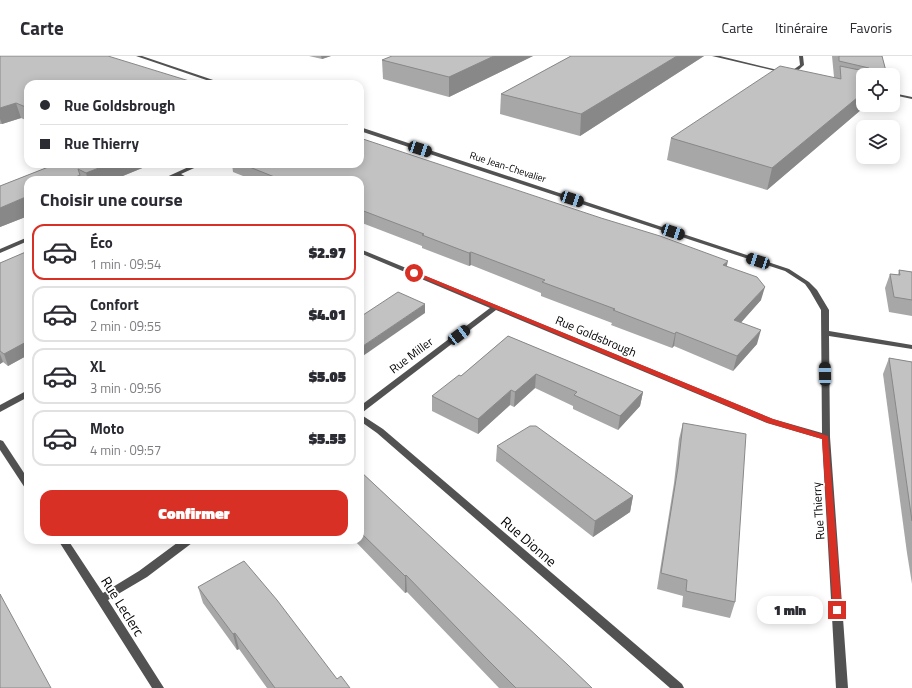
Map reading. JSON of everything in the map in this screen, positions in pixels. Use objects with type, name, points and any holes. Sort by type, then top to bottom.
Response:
[{"type":"street","points":[[138,56],[211,80]]},
{"type":"street","points":[[714,56],[798,75]]},
{"type":"street","points":[[792,73],[802,65],[802,56]]},
{"type":"street","points":[[900,95],[912,98]]},
{"type":"street","name":"Rue Jean-Chevalier","points":[[364,130],[787,270],[807,284],[819,298],[824,310],[825,333]]},
{"type":"street","points":[[172,176],[190,168]]},
{"type":"street","points":[[176,174],[180,176]]},
{"type":"street","points":[[0,251],[24,241]]},
{"type":"street","name":"Rue Goldsbrough","points":[[364,253],[770,421],[811,434],[826,437]]},
{"type":"street","name":"Rue Miller","points":[[364,407],[496,307]]},
{"type":"street","points":[[825,333],[912,347]]},
{"type":"street","name":"Rue Thierry","points":[[825,333],[826,437],[842,688]]},
{"type":"street","points":[[0,409],[24,395]]},
{"type":"street","name":"Rue Dionne","points":[[364,420],[380,431],[678,688]]},
{"type":"street","points":[[0,443],[24,480]]},
{"type":"street","name":"Rue Leclerc","points":[[66,544],[158,688]]},
{"type":"street","points":[[101,599],[143,574],[183,544]]},
{"type":"building","points":[[0,56],[108,56],[186,80],[24,80],[24,106],[16,103],[0,108]]},
{"type":"building","points":[[392,56],[494,56],[449,77],[382,60]]},
{"type":"building","points":[[571,56],[677,56],[581,114],[501,94]]},
{"type":"building","points":[[839,56],[882,56],[885,68],[869,68],[839,61]]},
{"type":"building","points":[[780,66],[841,79],[840,66],[856,69],[856,99],[772,168],[671,138]]},
{"type":"building","points":[[364,139],[601,218],[660,236],[728,261],[723,265],[757,277],[765,287],[734,320],[761,330],[737,356],[676,332],[675,334],[613,310],[615,309],[542,282],[545,280],[471,252],[469,253],[364,211],[364,176],[272,176],[252,168],[364,168]]},
{"type":"building","points":[[46,168],[99,168],[86,173],[78,169],[80,175],[78,176],[25,176]]},
{"type":"building","points":[[24,177],[24,198],[0,208],[0,186]]},
{"type":"building","points":[[24,253],[24,343],[4,354],[0,351],[0,263]]},
{"type":"building","points":[[899,270],[912,272],[912,300],[894,297],[890,274],[900,275]]},
{"type":"building","points":[[398,292],[425,304],[364,345],[364,314]]},
{"type":"building","points":[[508,336],[643,392],[620,416],[574,395],[577,392],[536,374],[515,392],[511,390],[478,419],[432,396],[459,375],[461,376]]},
{"type":"building","points":[[889,358],[912,362],[912,521]]},
{"type":"building","points":[[683,423],[746,434],[735,602],[686,591],[687,580],[661,573],[678,467]]},
{"type":"building","points":[[530,426],[536,426],[633,496],[595,521],[497,446]]},
{"type":"building","points":[[364,475],[592,688],[516,688],[406,575],[405,576],[364,536]]},
{"type":"building","points":[[244,561],[277,600],[337,679],[341,676],[350,688],[275,688],[235,633],[233,634],[198,587]]},
{"type":"building","points":[[0,594],[51,688],[0,688]]},
{"type":"route","points":[[414,273],[770,421],[811,434],[826,437],[837,610]]}]
